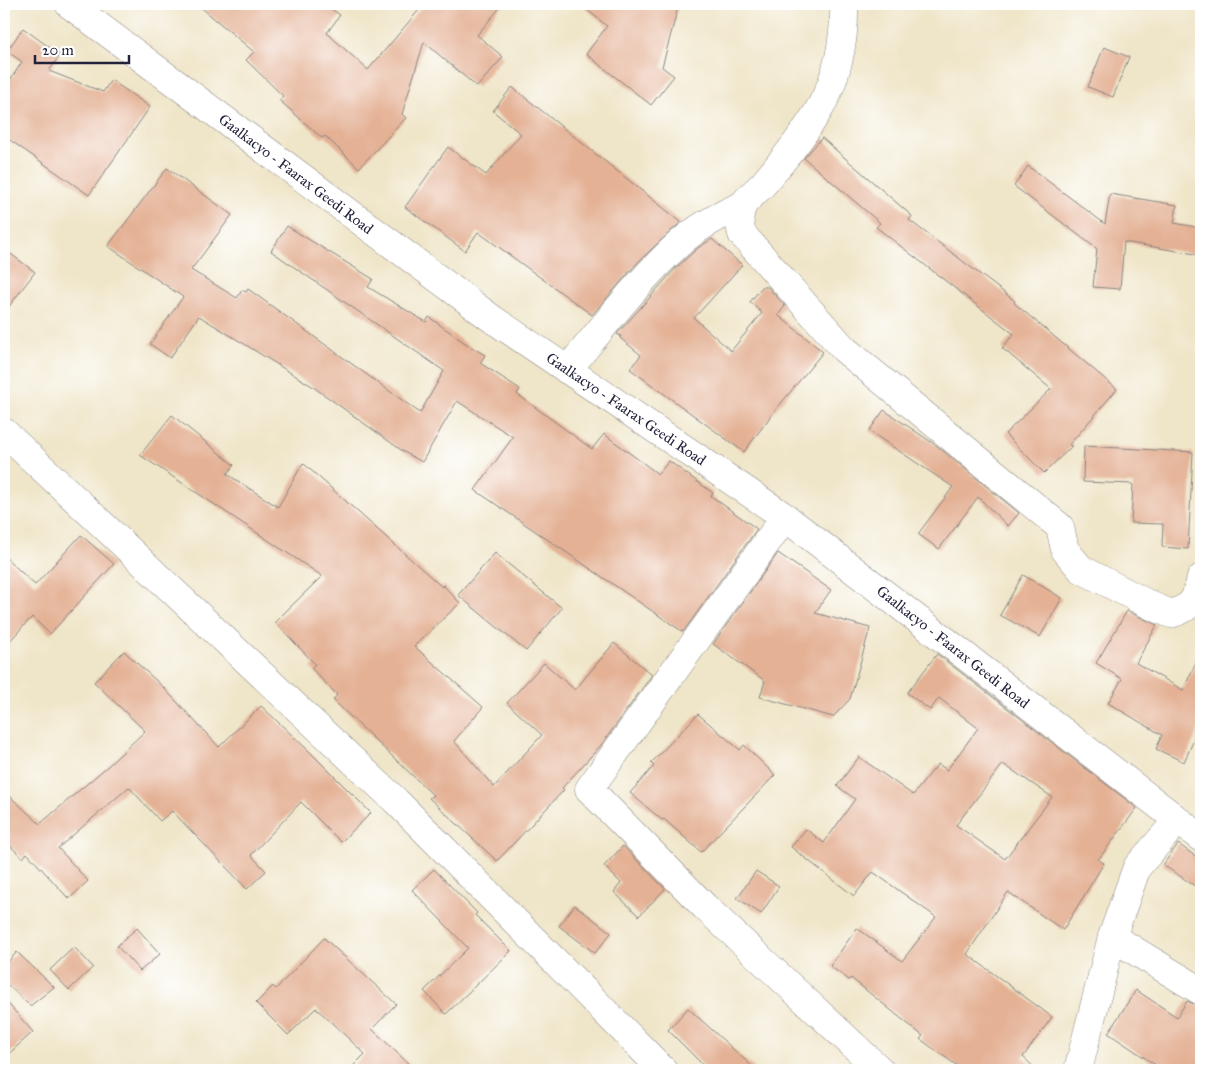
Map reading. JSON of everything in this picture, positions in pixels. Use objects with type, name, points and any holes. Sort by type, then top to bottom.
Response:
[{"type":"street","name":"Gaalkacyo - Faarax Geedi Road","points":[[69,4],[491,318],[785,517],[1201,838]]},
{"type":"street","points":[[567,370],[650,274],[682,241],[727,211],[743,205],[763,184],[800,138],[822,105],[835,73],[844,37],[844,4]]},
{"type":"street","points":[[743,205],[739,219],[742,234],[844,349],[1060,527],[1065,550],[1081,569],[1171,614],[1183,610],[1196,598],[1201,578]]},
{"type":"street","points":[[4,432],[396,801],[663,1070]]},
{"type":"street","points":[[785,517],[589,789],[706,907],[880,1070]]},
{"type":"street","points":[[1078,1070],[1112,937],[1137,867],[1177,821]]},
{"type":"street","points":[[1112,937],[1201,991]]},
{"type":"building","points":[[197,4],[324,4],[340,15],[327,33],[368,70],[424,4],[503,4],[477,35],[503,57],[477,87],[424,42],[402,114],[406,118],[359,168],[325,136],[322,138],[279,100],[283,96],[246,60],[254,52]]},
{"type":"building","points":[[580,4],[679,4],[662,67],[674,76],[651,105],[586,54],[607,26]]},
{"type":"building","points":[[23,28],[60,55],[49,71],[103,92],[111,80],[150,107],[89,195],[4,136],[4,89],[22,62],[7,51]]},
{"type":"building","points":[[1104,47],[1129,57],[1113,97],[1088,87]]},
{"type":"building","points":[[512,87],[681,222],[639,261],[592,315],[478,232],[465,251],[405,207],[448,147],[486,175],[521,134],[493,111]]},
{"type":"building","points":[[822,138],[912,216],[909,220],[1015,301],[1014,303],[1117,389],[1069,445],[1072,446],[1044,473],[1005,434],[1051,389],[1002,348],[1014,334],[876,227],[880,223],[804,158]]},
{"type":"building","points":[[1028,166],[1105,224],[1110,194],[1177,205],[1174,223],[1201,228],[1201,255],[1124,242],[1120,289],[1093,287],[1097,249],[1014,186]]},
{"type":"building","points":[[167,168],[232,215],[191,270],[237,298],[242,290],[246,292],[248,289],[420,413],[444,371],[271,251],[287,226],[373,279],[368,287],[426,322],[429,317],[485,355],[480,363],[520,389],[517,394],[592,449],[604,434],[658,474],[669,461],[713,493],[711,496],[757,529],[683,632],[475,490],[513,437],[457,401],[422,462],[404,452],[312,386],[199,316],[170,358],[150,344],[183,297],[108,246]]},
{"type":"building","points":[[712,239],[742,265],[694,318],[731,351],[762,313],[750,302],[762,287],[768,287],[785,306],[778,315],[823,352],[744,452],[630,369],[641,355],[617,334],[676,268],[698,248]]},
{"type":"building","points":[[4,249],[35,272],[4,313]]},
{"type":"building","points":[[884,410],[937,446],[1019,513],[1008,526],[978,497],[939,549],[918,534],[953,487],[869,431]]},
{"type":"building","points":[[172,415],[234,465],[227,474],[278,507],[303,463],[442,587],[443,585],[460,603],[414,646],[483,707],[454,741],[494,787],[542,735],[507,703],[544,663],[575,690],[614,643],[652,675],[602,744],[562,788],[564,790],[497,861],[429,798],[433,795],[333,700],[337,695],[311,668],[315,664],[275,622],[322,576],[140,455]]},
{"type":"building","points":[[1084,446],[1193,452],[1188,549],[1162,547],[1163,524],[1131,523],[1133,484],[1083,482]]},
{"type":"building","points":[[81,535],[114,564],[50,634],[32,617],[4,647],[4,556],[35,585]]},
{"type":"building","points":[[495,553],[562,608],[526,651],[458,595]]},
{"type":"building","points":[[778,553],[831,590],[815,613],[870,628],[850,699],[833,717],[760,697],[765,681],[713,644]]},
{"type":"building","points":[[1023,575],[1062,598],[1040,637],[1000,615]]},
{"type":"building","points":[[1127,611],[1157,625],[1136,663],[1183,690],[1201,652],[1201,724],[1184,762],[1156,749],[1162,735],[1108,703],[1122,679],[1096,663]]},
{"type":"building","points":[[124,651],[163,687],[219,747],[261,706],[371,813],[341,842],[301,802],[251,855],[266,871],[247,889],[172,811],[160,821],[129,787],[58,848],[88,881],[69,899],[27,853],[23,858],[4,840],[4,791],[40,824],[109,765],[145,731],[94,682]]},
{"type":"building","points":[[937,654],[1137,808],[1098,860],[1104,863],[1063,930],[1008,892],[967,954],[1052,1017],[1023,1057],[1037,1070],[963,1070],[920,1039],[923,1036],[851,978],[849,980],[830,966],[857,928],[902,961],[936,917],[873,872],[854,896],[791,847],[806,829],[824,843],[855,799],[837,786],[859,757],[913,795],[938,764],[947,770],[978,728],[939,698],[930,710],[907,693]],"holes":[[[1003,764],[1052,797],[1005,859],[956,825]]]},
{"type":"building","points":[[698,714],[740,750],[744,745],[775,775],[701,852],[664,819],[662,820],[630,793],[654,766],[651,763]]},
{"type":"building","points":[[1178,844],[1201,860],[1201,890],[1163,865]]},
{"type":"building","points":[[623,846],[665,889],[639,916],[614,892],[621,883],[604,866]]},
{"type":"building","points":[[434,869],[477,913],[475,915],[511,951],[446,1014],[424,991],[468,948],[412,890]]},
{"type":"building","points":[[756,871],[779,886],[761,914],[737,898]]},
{"type":"building","points":[[575,905],[611,933],[595,953],[559,926]]},
{"type":"building","points":[[137,928],[160,954],[140,971],[117,946]]},
{"type":"building","points":[[324,938],[396,1004],[372,1029],[411,1066],[407,1070],[349,1070],[365,1054],[316,1008],[288,1035],[256,1003],[273,986],[276,989]]},
{"type":"building","points":[[74,947],[93,967],[69,990],[50,970]]},
{"type":"building","points":[[17,952],[54,987],[30,1006],[4,981],[4,966]]},
{"type":"building","points":[[1136,990],[1177,1017],[1187,1001],[1201,1007],[1201,1070],[1163,1070],[1108,1033]]},
{"type":"building","points":[[4,999],[33,1032],[4,1058]]},
{"type":"building","points":[[688,1008],[756,1070],[708,1070],[668,1030]]}]
